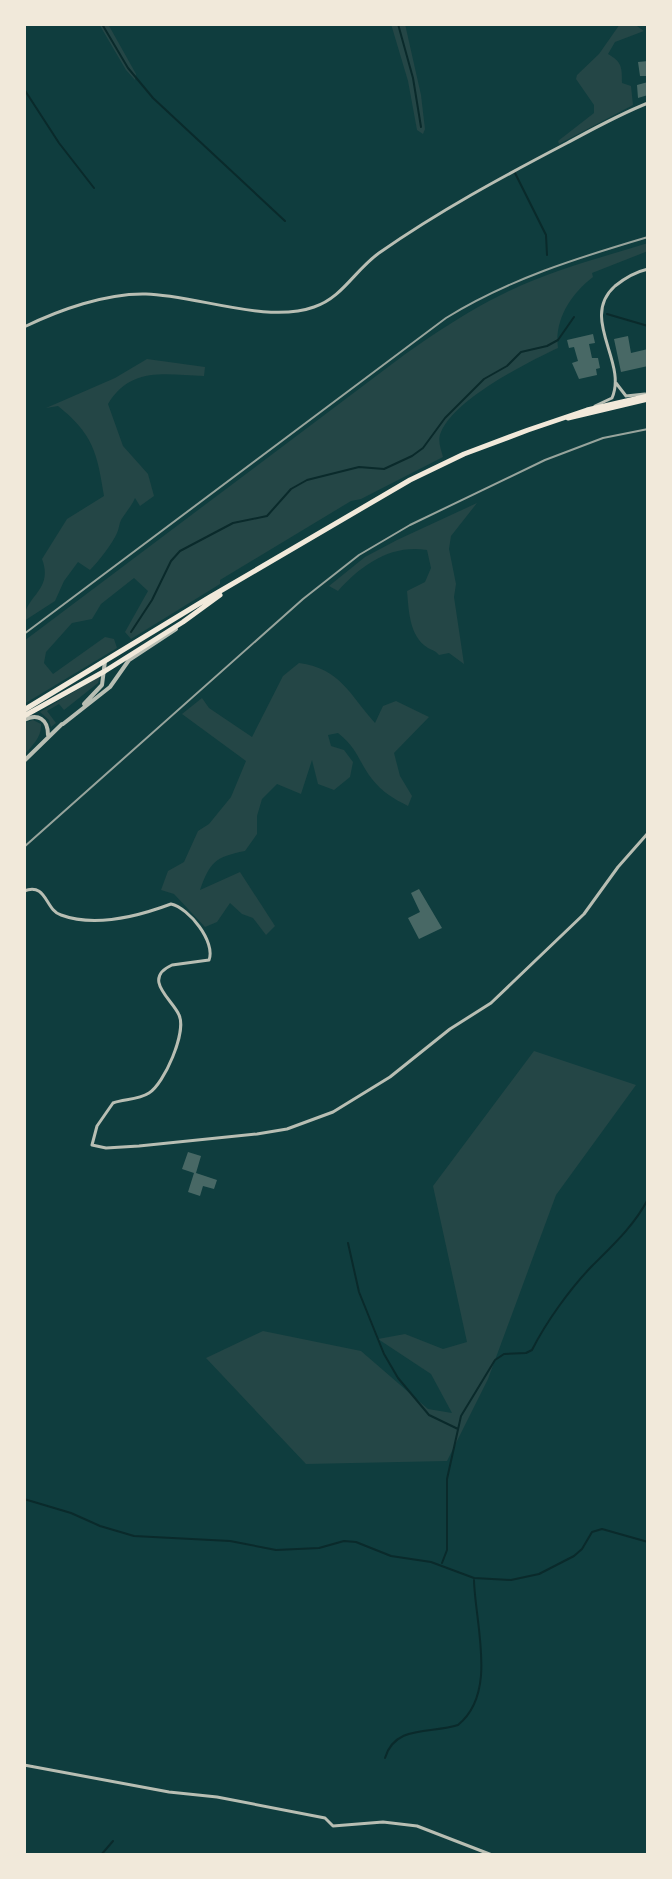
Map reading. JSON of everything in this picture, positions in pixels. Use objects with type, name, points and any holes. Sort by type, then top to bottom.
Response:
[{"type":"main road","points":[[24,710],[410,480],[502,439],[587,410],[648,397]]},
{"type":"main road","points":[[563,419],[648,397]]},
{"type":"main road","points":[[24,718],[183,622],[232,585]]},
{"type":"street","points":[[24,327],[88,304],[125,295],[153,295],[202,304],[267,310],[312,308],[344,288],[375,256],[462,199],[648,103]]},
{"type":"street","points":[[587,410],[612,398],[614,380],[602,323],[602,304],[608,293],[622,281],[648,269]]},
{"type":"street","points":[[614,380],[626,396],[648,397]]},
{"type":"street","points":[[24,761],[47,737],[117,679],[127,662],[164,639],[183,622]]},
{"type":"street","points":[[105,661],[112,666],[117,679]]},
{"type":"street","points":[[63,724],[100,688],[105,661]]},
{"type":"street","points":[[24,718],[41,718],[46,724],[47,737]]},
{"type":"street","points":[[24,891],[35,889],[42,892],[56,913],[72,918],[122,920],[171,904],[179,906],[200,929],[209,946],[209,960],[172,965],[160,978],[159,986],[181,1017],[181,1026],[173,1056],[160,1082],[145,1096],[113,1103],[97,1126],[92,1145],[106,1148],[139,1146],[287,1129],[355,1099],[390,1077],[450,1029],[491,1003],[584,914],[618,867],[648,833]]},
{"type":"street","points":[[24,1765],[325,1818],[333,1826],[383,1822],[417,1826],[492,1855]]},
{"type":"shaded area","points":[[99,24],[108,24],[136,74],[135,80],[126,70]]},
{"type":"shaded area","points":[[391,24],[405,24],[421,95],[423,134],[417,130],[408,81]]},
{"type":"shaded area","points":[[620,24],[634,24],[644,31],[615,42],[608,54],[620,66],[622,83],[631,86],[633,105],[559,144],[558,141],[594,113],[594,105],[576,79],[577,75],[599,54]]},
{"type":"shaded area","points":[[648,243],[648,251],[592,273],[593,277],[566,308],[559,327],[558,348],[493,383],[461,407],[441,432],[439,438],[443,457],[361,499],[351,501],[220,580],[220,584],[131,639],[125,632],[148,591],[134,578],[101,604],[92,619],[72,623],[46,652],[44,663],[53,674],[105,637],[114,639],[117,648],[24,704],[24,641],[404,355],[464,315],[520,286]]},
{"type":"shaded area","points":[[147,359],[205,367],[204,376],[163,374],[138,378],[127,383],[108,404],[123,446],[148,474],[154,496],[140,506],[135,498],[112,542],[94,566],[90,570],[78,562],[64,581],[55,601],[24,621],[28,605],[42,586],[45,570],[42,559],[67,519],[104,496],[96,456],[86,435],[58,406],[46,408],[115,378]]},
{"type":"shaded area","points":[[477,503],[451,536],[449,549],[456,584],[454,597],[464,664],[449,653],[439,655],[428,648],[414,630],[407,591],[425,582],[431,568],[427,550],[389,553],[367,565],[338,591],[329,586],[365,557]]},
{"type":"shaded area","points":[[299,663],[335,677],[375,723],[383,706],[396,701],[429,717],[394,753],[400,776],[412,796],[408,806],[388,795],[372,779],[345,739],[338,733],[328,735],[331,746],[344,750],[353,762],[350,777],[334,790],[318,784],[312,760],[301,794],[277,784],[262,799],[257,816],[257,834],[245,851],[215,862],[200,890],[240,872],[275,926],[266,935],[253,918],[242,914],[230,903],[217,922],[205,927],[174,894],[161,890],[168,871],[184,862],[198,831],[209,824],[231,797],[246,761],[182,714],[202,698],[209,708],[252,737],[283,676]]},
{"type":"shaded area","points":[[100,676],[98,683],[64,710],[59,704],[47,711],[56,723],[51,727],[49,720],[40,712]]},
{"type":"shaded area","points":[[33,720],[41,724],[40,733],[24,755],[24,723]]},
{"type":"shaded area","points":[[534,1051],[636,1085],[556,1195],[488,1379],[447,1461],[306,1464],[206,1358],[263,1331],[361,1351],[428,1409],[452,1413],[431,1374],[378,1339],[405,1334],[443,1349],[467,1342],[433,1186]]},
{"type":"building","points":[[648,61],[648,76],[640,76],[638,62]]},
{"type":"building","points":[[648,82],[648,95],[638,98],[637,85]]},
{"type":"building","points":[[593,334],[595,343],[589,344],[592,358],[598,358],[600,368],[596,369],[597,375],[579,379],[572,363],[578,361],[574,347],[569,348],[567,340]]},
{"type":"building","points":[[628,336],[631,353],[648,349],[648,366],[621,372],[614,339]]},
{"type":"building","points":[[419,889],[442,928],[419,939],[408,918],[420,912],[411,893]]},
{"type":"building","points":[[188,1152],[201,1156],[196,1173],[217,1180],[214,1189],[203,1186],[200,1196],[188,1192],[194,1173],[182,1169]]},
{"type":"waterway","points":[[102,24],[128,68],[153,98],[285,221]]},
{"type":"waterway","points":[[398,24],[413,78],[421,127]]},
{"type":"waterway","points":[[24,89],[59,143],[94,188]]},
{"type":"waterway","points":[[515,173],[546,235],[547,255]]},
{"type":"waterway","points":[[607,314],[648,326]]},
{"type":"waterway","points":[[131,632],[152,600],[171,561],[180,551],[233,523],[267,516],[291,489],[307,480],[359,467],[384,469],[412,456],[423,448],[445,418],[484,379],[507,366],[521,352],[558,340],[574,317]]},
{"type":"waterway","points":[[442,1563],[447,1550],[447,1479],[461,1416],[495,1360],[504,1354],[532,1350],[567,1296],[629,1227],[648,1199]]},
{"type":"waterway","points":[[348,1243],[359,1292],[384,1354],[398,1378],[429,1415],[458,1429]]},
{"type":"waterway","points":[[24,1499],[134,1536],[230,1541],[276,1550],[356,1542],[391,1556],[431,1562],[474,1578],[511,1580],[539,1574],[574,1556],[592,1532],[602,1529],[648,1542]]},
{"type":"waterway","points":[[385,1758],[390,1747],[406,1735],[458,1725],[470,1711],[478,1695],[481,1677],[474,1580]]},
{"type":"waterway","points":[[101,1855],[113,1841]]},
{"type":"railway","points":[[24,634],[446,318],[519,281],[648,237]]},
{"type":"railway","points":[[24,847],[303,599],[359,555],[410,525],[545,460],[603,438],[648,429]]}]
